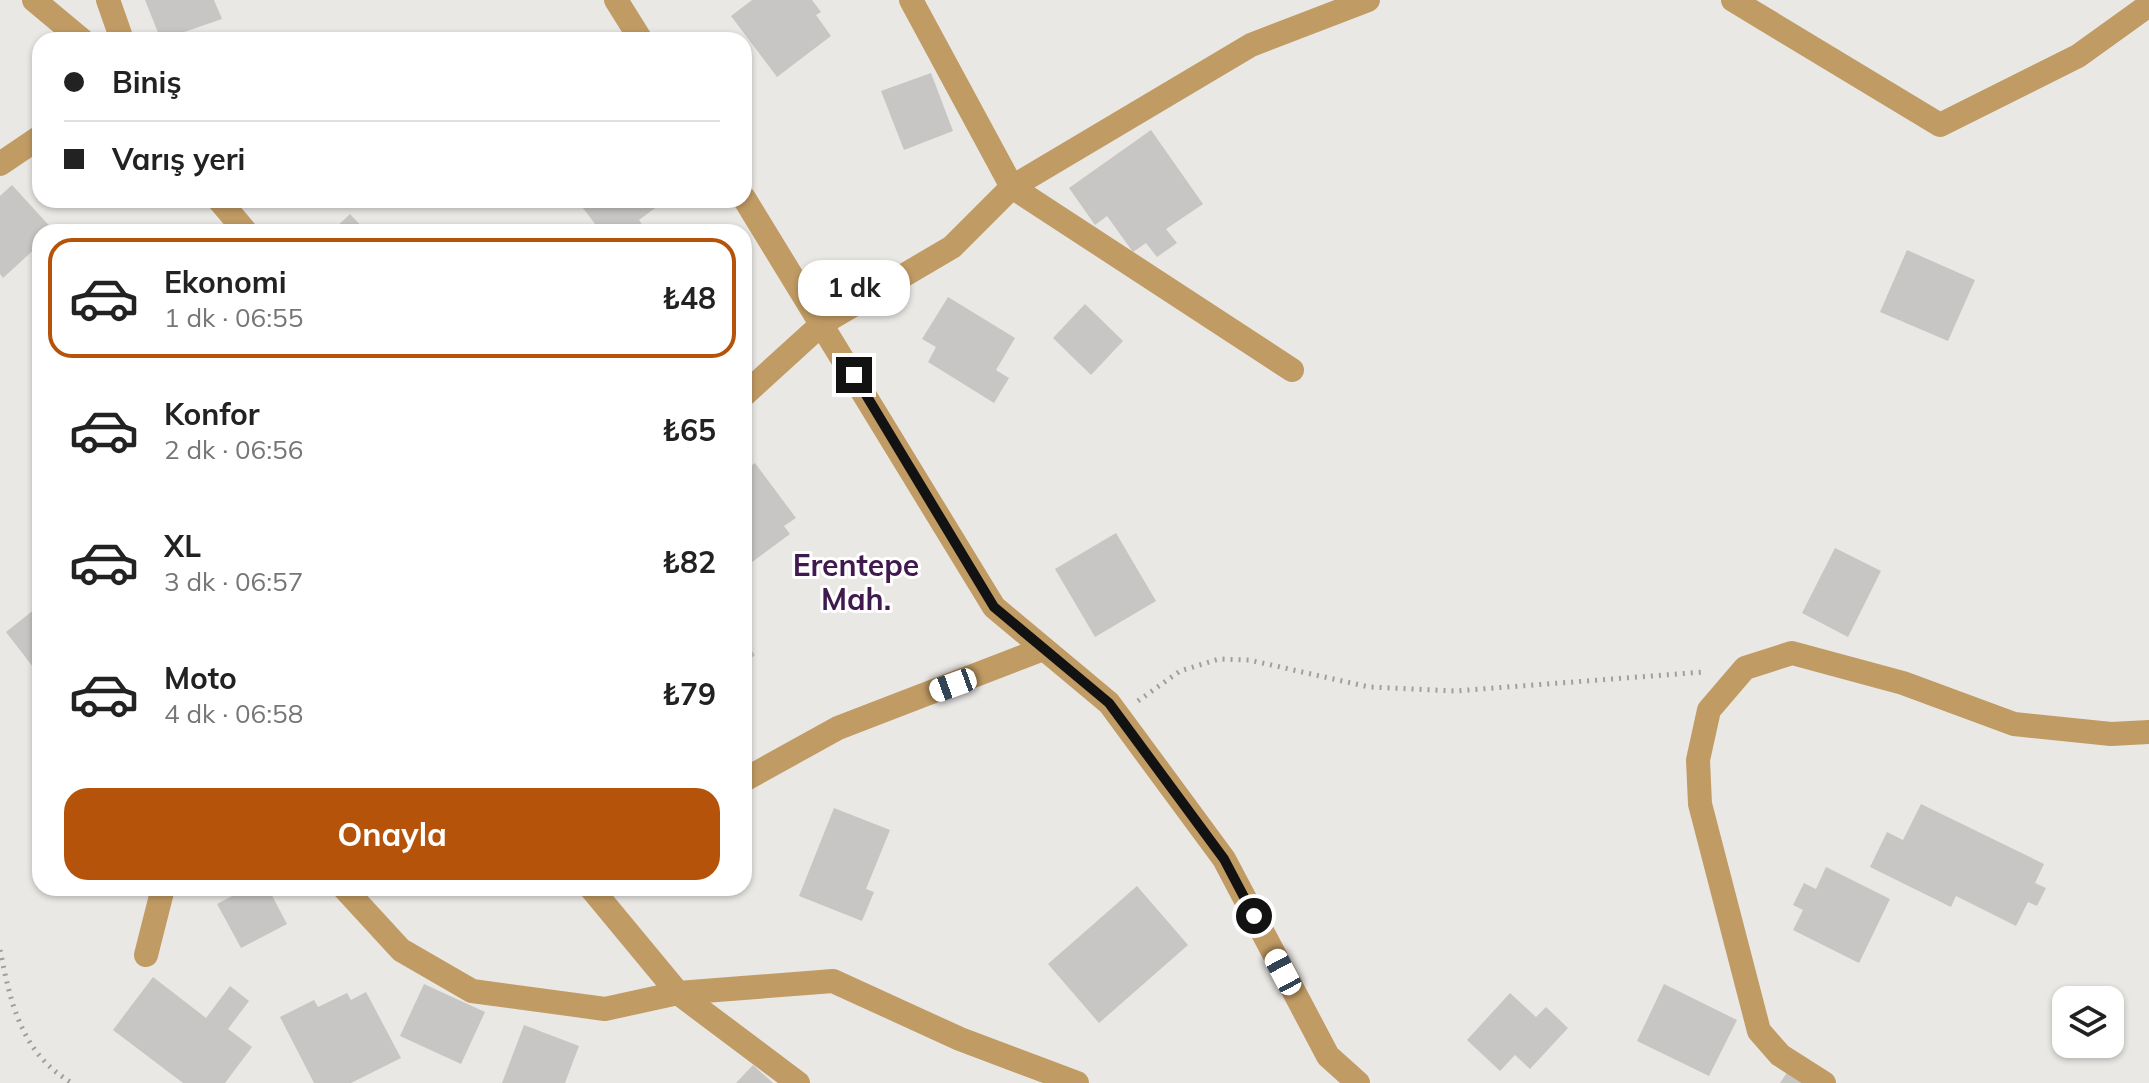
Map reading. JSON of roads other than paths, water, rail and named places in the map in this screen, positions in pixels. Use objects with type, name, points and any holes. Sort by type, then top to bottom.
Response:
[{"type":"street","points":[[34,0],[72,32]]},
{"type":"street","points":[[108,0],[119,32]]},
{"type":"street","points":[[616,0],[636,32]]},
{"type":"street","points":[[911,0],[1012,187],[1292,370]]},
{"type":"street","points":[[752,388],[823,323],[952,247],[1012,187],[1251,45],[1368,0]]},
{"type":"street","points":[[1733,0],[1940,125],[2078,56],[2149,5]]},
{"type":"street","points":[[0,164],[32,142]]},
{"type":"street","points":[[226,208],[239,224]]},
{"type":"street","points":[[750,208],[994,607],[1109,703],[1224,859],[1328,1056],[1353,1082]]},
{"type":"street","points":[[752,776],[838,728],[1043,649]]},
{"type":"street","points":[[1824,1083],[1780,1055],[1759,1031],[1700,804],[1698,760],[1709,710],[1745,668],[1792,653],[1903,683],[2014,724],[2111,734],[2149,732]]},
{"type":"street","points":[[146,955],[161,896]]},
{"type":"street","points":[[351,896],[401,950],[472,991],[605,1009],[678,993],[833,981],[960,1039],[1077,1083]]},
{"type":"street","points":[[598,896],[678,993],[798,1083]]},
{"type":"district","name":"Erentepe Mah.","points":[[856,583]]}]
